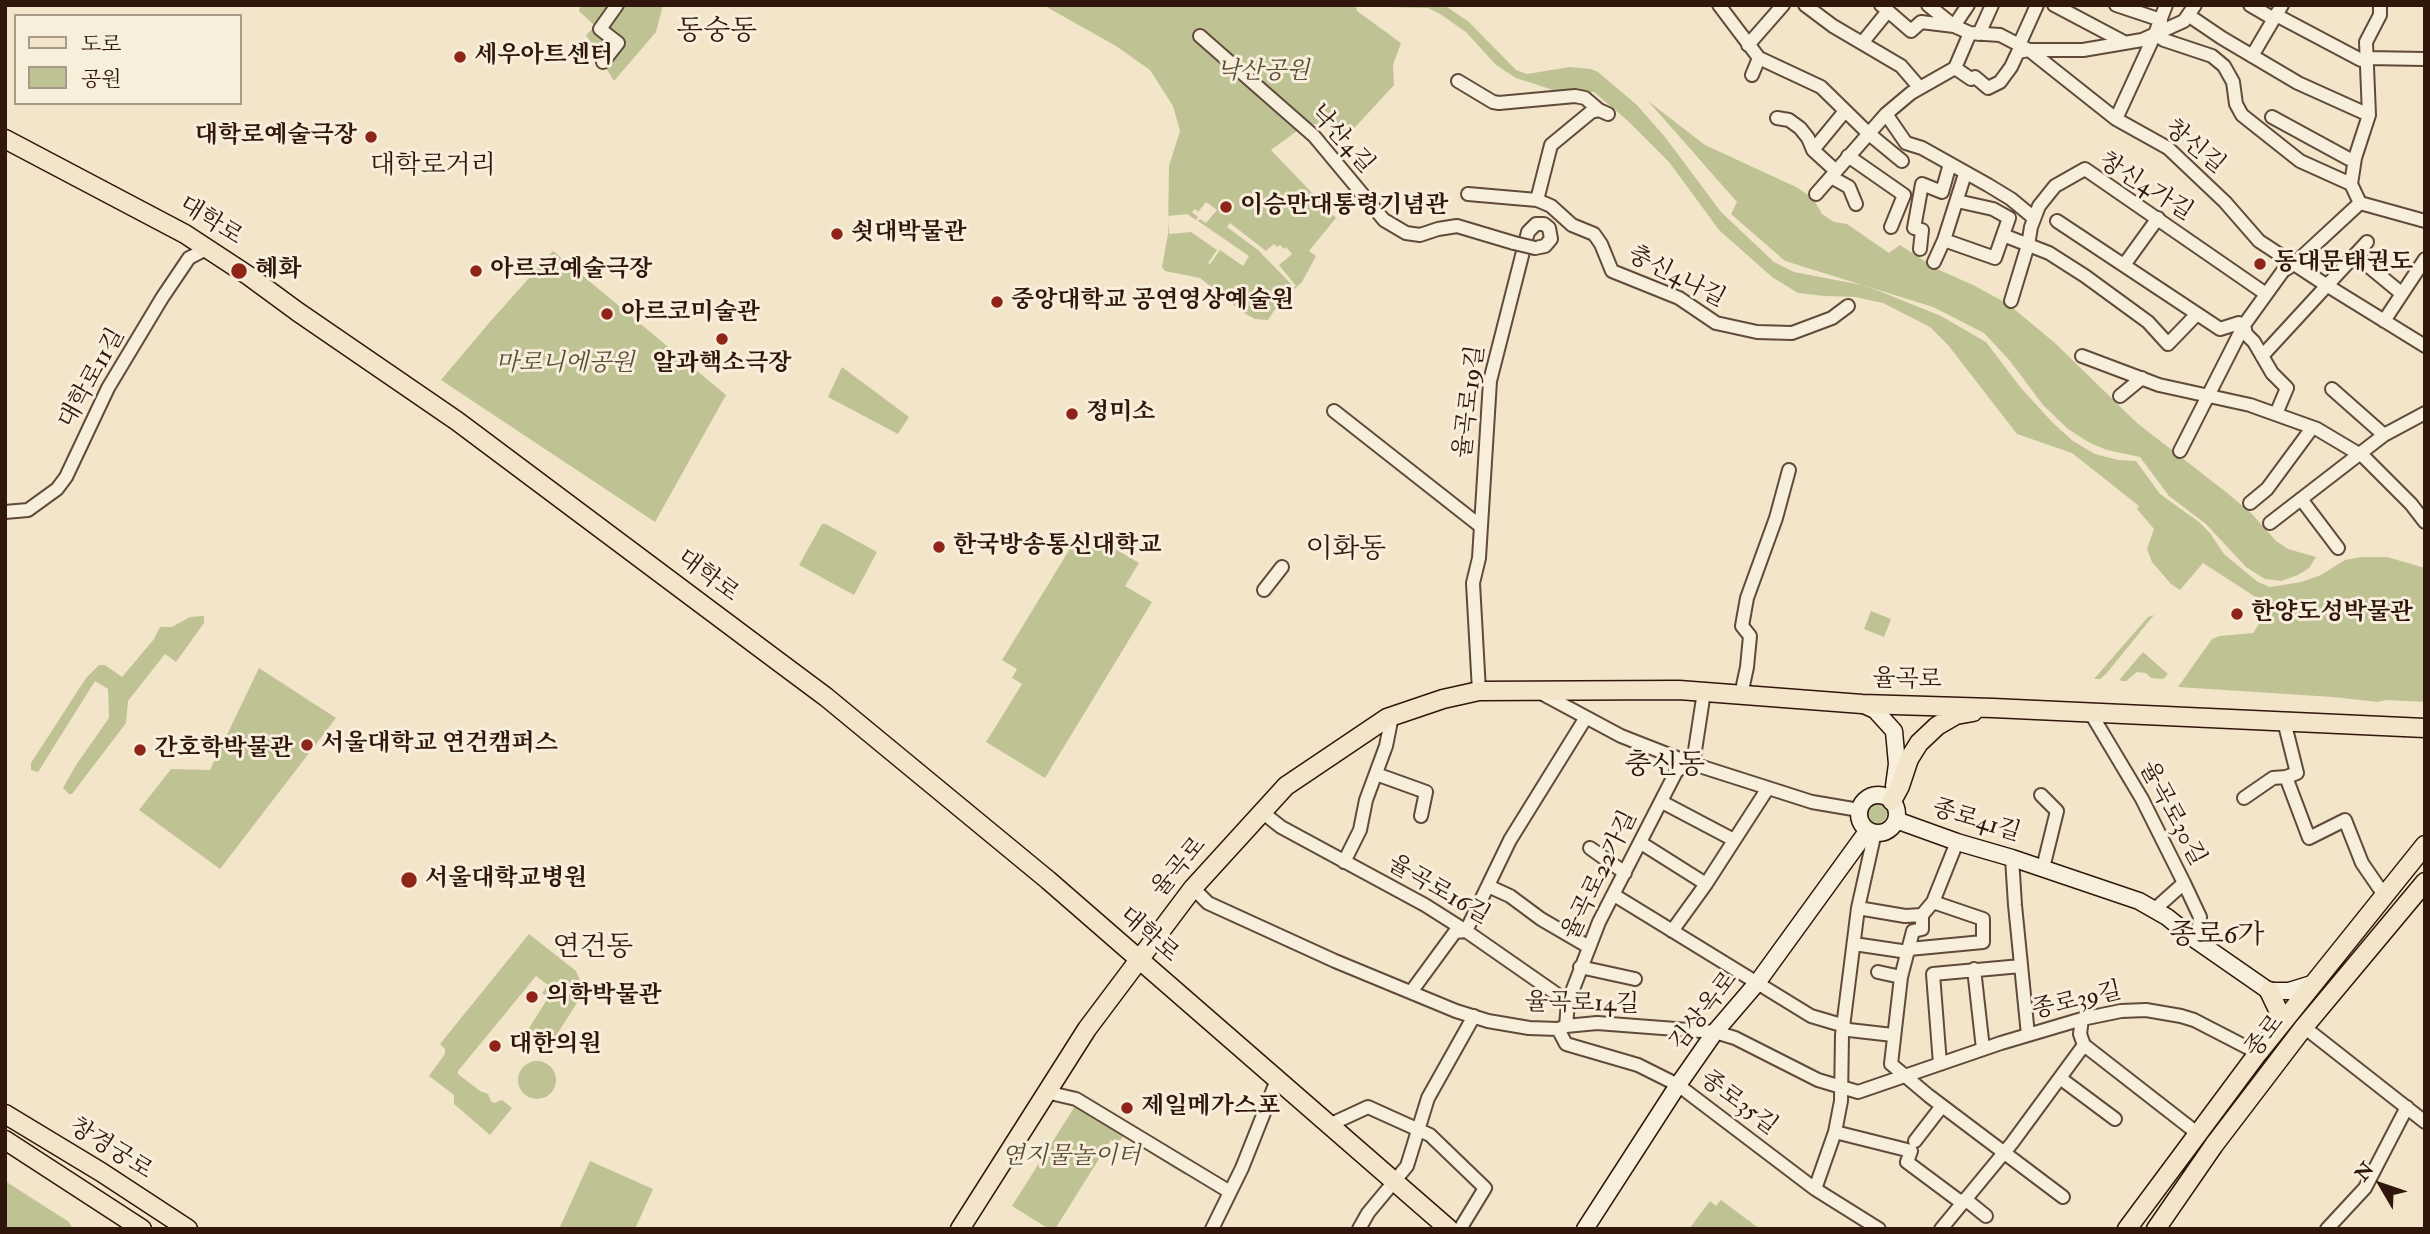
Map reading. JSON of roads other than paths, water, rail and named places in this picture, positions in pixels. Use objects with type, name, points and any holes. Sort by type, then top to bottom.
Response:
[{"type":"main road","name":"대학로","points":[[5,139],[81,177],[208,248],[424,397],[826,697],[1048,880],[1449,1229]]},
{"type":"main road","name":"율곡로","points":[[960,1229],[1087,1029],[1193,888],[1286,786],[1392,716],[1443,699],[1479,691],[1679,690],[1862,704],[2425,728]]},
{"type":"main road","points":[[1890,799],[1900,786],[1909,759],[1919,743],[1937,726],[1956,715],[1993,708]]},
{"type":"main road","points":[[2397,727],[2425,718]]},
{"type":"main road","name":"종로","points":[[2127,1229],[2258,1053],[2425,845]]},
{"type":"main road","name":"종로","points":[[2156,1229],[2214,1145],[2304,1027],[2425,882]]},
{"type":"main road","points":[[2269,991],[2279,1012],[2274,1033]]},
{"type":"main road","name":"창경궁로","points":[[5,1114],[188,1229]]},
{"type":"main road","name":"창경궁로","points":[[5,1140],[142,1229]]},
{"type":"street","points":[[603,62],[618,43],[600,29],[617,5]]},
{"type":"street","points":[[1719,5],[1759,58],[1821,87],[1868,133],[1902,161]]},
{"type":"street","points":[[1748,45],[1783,5]]},
{"type":"street","points":[[1805,5],[1901,66],[1920,88]]},
{"type":"street","name":"창신길","points":[[1928,5],[1954,26]]},
{"type":"street","points":[[1954,26],[1968,5]]},
{"type":"street","points":[[1816,194],[1886,114],[1920,88],[1955,68],[1992,5]]},
{"type":"street","points":[[1955,68],[1971,79],[1975,77],[1988,88],[2000,82],[2018,52],[2024,48],[2037,5]]},
{"type":"street","points":[[2054,5],[2124,41]]},
{"type":"street","points":[[2116,5],[2161,20]]},
{"type":"street","points":[[2116,119],[2166,5]]},
{"type":"street","points":[[2250,5],[2277,13],[2361,60],[2425,59]]},
{"type":"street","points":[[2360,203],[2351,184],[2355,158],[2368,116],[2366,42],[2380,15],[2380,5]]},
{"type":"street","points":[[1862,43],[1884,8]]},
{"type":"street","name":"창신길","points":[[1884,8],[1911,31],[1921,22],[1954,26],[1975,33],[2000,34],[2024,48],[2116,119],[2168,148],[2225,202],[2259,240],[2425,346]]},
{"type":"street","points":[[2192,10],[2252,56],[2298,83],[2368,116]]},
{"type":"street","name":"창신길","points":[[2024,48],[2083,50],[2142,40],[2184,21],[2192,10]]},
{"type":"street","points":[[2252,56],[2277,13]]},
{"type":"street","points":[[2155,34],[2164,40],[2212,56],[2224,66],[2233,82],[2236,104],[2242,115],[2300,161],[2351,184]]},
{"type":"street","name":"낙산4길","points":[[1200,36],[1314,136],[1384,220]]},
{"type":"street","points":[[1752,75],[1759,58]]},
{"type":"street","points":[[1458,81],[1499,103],[1575,96],[1588,104],[1590,108],[1587,116]]},
{"type":"street","points":[[1537,200],[1549,148],[1587,116],[1604,112],[1585,98],[1559,92]]},
{"type":"street","points":[[1812,150],[1845,111]]},
{"type":"street","points":[[1886,114],[1906,143],[1922,148],[2011,199],[2034,218]]},
{"type":"street","points":[[2272,117],[2349,159],[2355,158]]},
{"type":"street","points":[[1777,118],[1789,120],[1800,128],[1808,138],[1812,150],[1833,174],[1849,187],[1856,204]]},
{"type":"street","points":[[1847,156],[1904,195],[1891,227]]},
{"type":"street","points":[[1920,249],[1922,230],[1914,228],[1922,184],[1942,192],[1950,164]]},
{"type":"street","name":"창신4가길","points":[[2011,301],[2039,206],[2055,186],[2085,169],[2266,294]]},
{"type":"street","points":[[1934,262],[1944,240],[1965,174]]},
{"type":"street","name":"충신4나길","points":[[1468,194],[1537,200],[1558,211],[1572,225],[1594,234],[1614,273],[1679,298],[1707,319],[1729,327],[1757,332],[1792,333],[1832,318],[1848,306]]},
{"type":"street","points":[[1944,240],[1995,258],[2009,218],[1993,208],[1957,201]]},
{"type":"street","points":[[2180,451],[2244,325],[2283,271],[2360,203],[2425,221]]},
{"type":"street","points":[[2124,265],[2158,218]]},
{"type":"street","name":"율곡로19길","points":[[1384,220],[1406,233],[1420,235],[1457,226],[1514,243],[1535,247],[1545,246],[1551,239],[1549,228],[1544,224],[1532,226],[1526,236],[1490,381],[1479,558],[1474,583],[1479,691]]},
{"type":"street","points":[[2057,221],[2220,329],[2239,323],[2244,325]]},
{"type":"street","points":[[2003,235],[2049,253],[2148,322],[2168,344],[2197,314]]},
{"type":"street","points":[[2262,356],[2367,242]]},
{"type":"street","name":"대학로11길","points":[[5,512],[28,510],[57,489],[66,477],[108,388],[163,298],[189,258],[208,248]]},
{"type":"street","points":[[2356,255],[2401,293]]},
{"type":"street","points":[[2384,321],[2425,259]]},
{"type":"street","points":[[2244,325],[2246,334],[2272,373],[2287,388],[2276,414]]},
{"type":"street","points":[[2081,356],[2159,385],[2250,405],[2312,428],[2359,454],[2411,504],[2425,522]]},
{"type":"street","points":[[2120,396],[2142,378]]},
{"type":"street","points":[[2332,389],[2384,435]]},
{"type":"street","name":"율곡로19길","points":[[1334,411],[1479,525]]},
{"type":"street","points":[[2270,523],[2384,435],[2425,414]]},
{"type":"street","points":[[2250,503],[2267,489],[2312,428]]},
{"type":"street","points":[[1741,695],[1750,636],[1742,626],[1747,598],[1776,518],[1789,470]]},
{"type":"street","points":[[2301,499],[2338,548]]},
{"type":"street","points":[[1264,590],[1282,567]]},
{"type":"street","points":[[1536,691],[1621,736],[1689,763],[1812,802],[1858,810]]},
{"type":"street","name":"율곡로22가길","points":[[1568,1002],[1589,947],[1676,772],[1694,757],[1704,692]]},
{"type":"street","points":[[1862,704],[1874,710],[1894,731],[1897,764],[1895,785],[1890,799]]},
{"type":"street","name":"율곡로30길","points":[[2090,712],[2142,799],[2200,917],[2197,941]]},
{"type":"street","points":[[1344,862],[1360,830],[1366,800],[1386,746],[1392,716]]},
{"type":"street","points":[[1411,992],[1455,932],[1466,930],[1510,840],[1585,719]]},
{"type":"street","points":[[2244,798],[2273,778],[2297,773],[2284,721]]},
{"type":"street","points":[[1376,774],[1426,792],[1421,816]]},
{"type":"street","points":[[2286,777],[2309,838],[2345,820],[2362,863],[2384,895]]},
{"type":"street","points":[[1672,931],[1768,788]]},
{"type":"street","name":"종로41길","points":[[2041,794],[2057,811],[2043,868]]},
{"type":"street","points":[[1872,796],[1890,799],[1897,810],[1892,826],[1884,832],[1871,831],[1862,826],[1858,810],[1863,801],[1872,796]]},
{"type":"street","points":[[1662,802],[1734,840]]},
{"type":"street","name":"율곡로16길","points":[[1262,812],[1281,827],[1466,930],[1568,1002]]},
{"type":"street","name":"종로41길","points":[[1896,820],[2139,901],[2155,909],[2269,991]]},
{"type":"street","points":[[1815,1189],[1835,1132],[1842,1088],[1843,1027],[1871,831]]},
{"type":"street","name":"김상옥로","points":[[1586,1229],[1678,1084],[1715,1032],[1757,983],[1871,831]]},
{"type":"street","points":[[1957,842],[1933,902],[1922,915],[1922,929],[1913,931],[1901,977],[1891,1064],[2063,1197]]},
{"type":"street","points":[[1641,843],[1706,884]]},
{"type":"street","points":[[1590,848],[1625,873]]},
{"type":"street","points":[[2012,858],[2028,1035]]},
{"type":"street","points":[[2155,909],[2184,883]]},
{"type":"street","points":[[1488,886],[1510,896],[1541,919],[1589,947]]},
{"type":"street","name":"율곡로14길","points":[[1193,888],[1208,903],[1335,961],[1474,1016],[1529,1028],[1597,1023],[1715,1032]]},
{"type":"street","points":[[1614,895],[1811,1016],[1849,1030],[1893,1035]]},
{"type":"street","points":[[1854,944],[1908,951],[1983,942],[1983,919],[1933,902]]},
{"type":"street","points":[[1858,908],[1905,916],[1922,915]]},
{"type":"street","name":"종로39길","points":[[1940,1064],[1933,974],[2021,966]]},
{"type":"street","name":"율곡로22가길","points":[[1580,967],[1635,979]]},
{"type":"street","points":[[1974,969],[1983,1049]]},
{"type":"street","points":[[1878,972],[1901,977]]},
{"type":"street","points":[[2269,991],[2290,991],[2315,983]]},
{"type":"street","points":[[1562,1027],[1568,1002]]},
{"type":"street","name":"종로39길","points":[[1715,1032],[1735,1038],[1818,1080],[1858,1092],[2028,1035],[2121,1011],[2146,1010],[2181,1016],[2258,1053]]},
{"type":"street","points":[[1359,1229],[1368,1213],[1407,1166],[1428,1098],[1474,1016]]},
{"type":"street","points":[[2082,1019],[2080,1034],[2084,1045],[2197,1133]]},
{"type":"street","name":"종로35길","points":[[1562,1027],[1566,1044],[1638,1065],[1678,1084],[1815,1189],[1879,1229]]},
{"type":"street","points":[[2304,1027],[2425,1122]]},
{"type":"street","points":[[1941,1229],[2084,1045]]},
{"type":"street","points":[[2060,1078],[2115,1119]]},
{"type":"street","points":[[1213,1229],[1277,1080]]},
{"type":"street","points":[[1046,1092],[1076,1099],[1230,1192]]},
{"type":"street","points":[[1915,1141],[1942,1106]]},
{"type":"street","points":[[1329,1125],[1368,1107],[1430,1135],[1485,1188],[1460,1229]]},
{"type":"street","points":[[2328,1229],[2365,1188],[2407,1107]]},
{"type":"street","points":[[1835,1132],[1911,1151],[1907,1162],[1986,1216]]},
{"type":"place","name":"세우아트센터","points":[[460,57]]},
{"type":"place","name":"대학로예술극장","points":[[371,137]]},
{"type":"place","name":"이승만대통령기념관","points":[[1226,207]]},
{"type":"place","name":"쇳대박물관","points":[[837,234]]},
{"type":"place","name":"동대문태권도","points":[[2260,264]]},
{"type":"place","name":"혜화","points":[[239,271]]},
{"type":"place","name":"아르코예술극장","points":[[476,271]]},
{"type":"place","name":"중앙대학교 공연영상예술원","points":[[997,302]]},
{"type":"place","name":"아르코미술관","points":[[607,314]]},
{"type":"place","name":"알과핵소극장","points":[[722,339]]},
{"type":"place","name":"정미소","points":[[1072,414]]},
{"type":"place","name":"한국방송통신대학교","points":[[939,547]]},
{"type":"place","name":"한양도성박물관","points":[[2237,614]]},
{"type":"place","name":"서울대학교 연건캠퍼스","points":[[307,745]]},
{"type":"place","name":"간호학박물관","points":[[140,750]]},
{"type":"place","name":"서울대학교병원","points":[[409,880]]},
{"type":"place","name":"의학박물관","points":[[532,997]]},
{"type":"place","name":"대한의원","points":[[495,1046]]},
{"type":"place","name":"제일메가스포","points":[[1127,1108]]},
{"type":"district","name":"동숭동","points":[[717,33]]},
{"type":"district","name":"대학로거리","points":[[433,167]]},
{"type":"district","name":"이화동","points":[[1346,551]]},
{"type":"district","name":"충신동","points":[[1665,767]]},
{"type":"district","name":"종로6가","points":[[2217,937]]},
{"type":"district","name":"연건동","points":[[593,949]]},
{"type":"park label","name":"낙산공원","points":[[1263,73]]},
{"type":"park label","name":"마로니에공원","points":[[565,365]]},
{"type":"park label","name":"연지물놀이터","points":[[1071,1158]]}]
